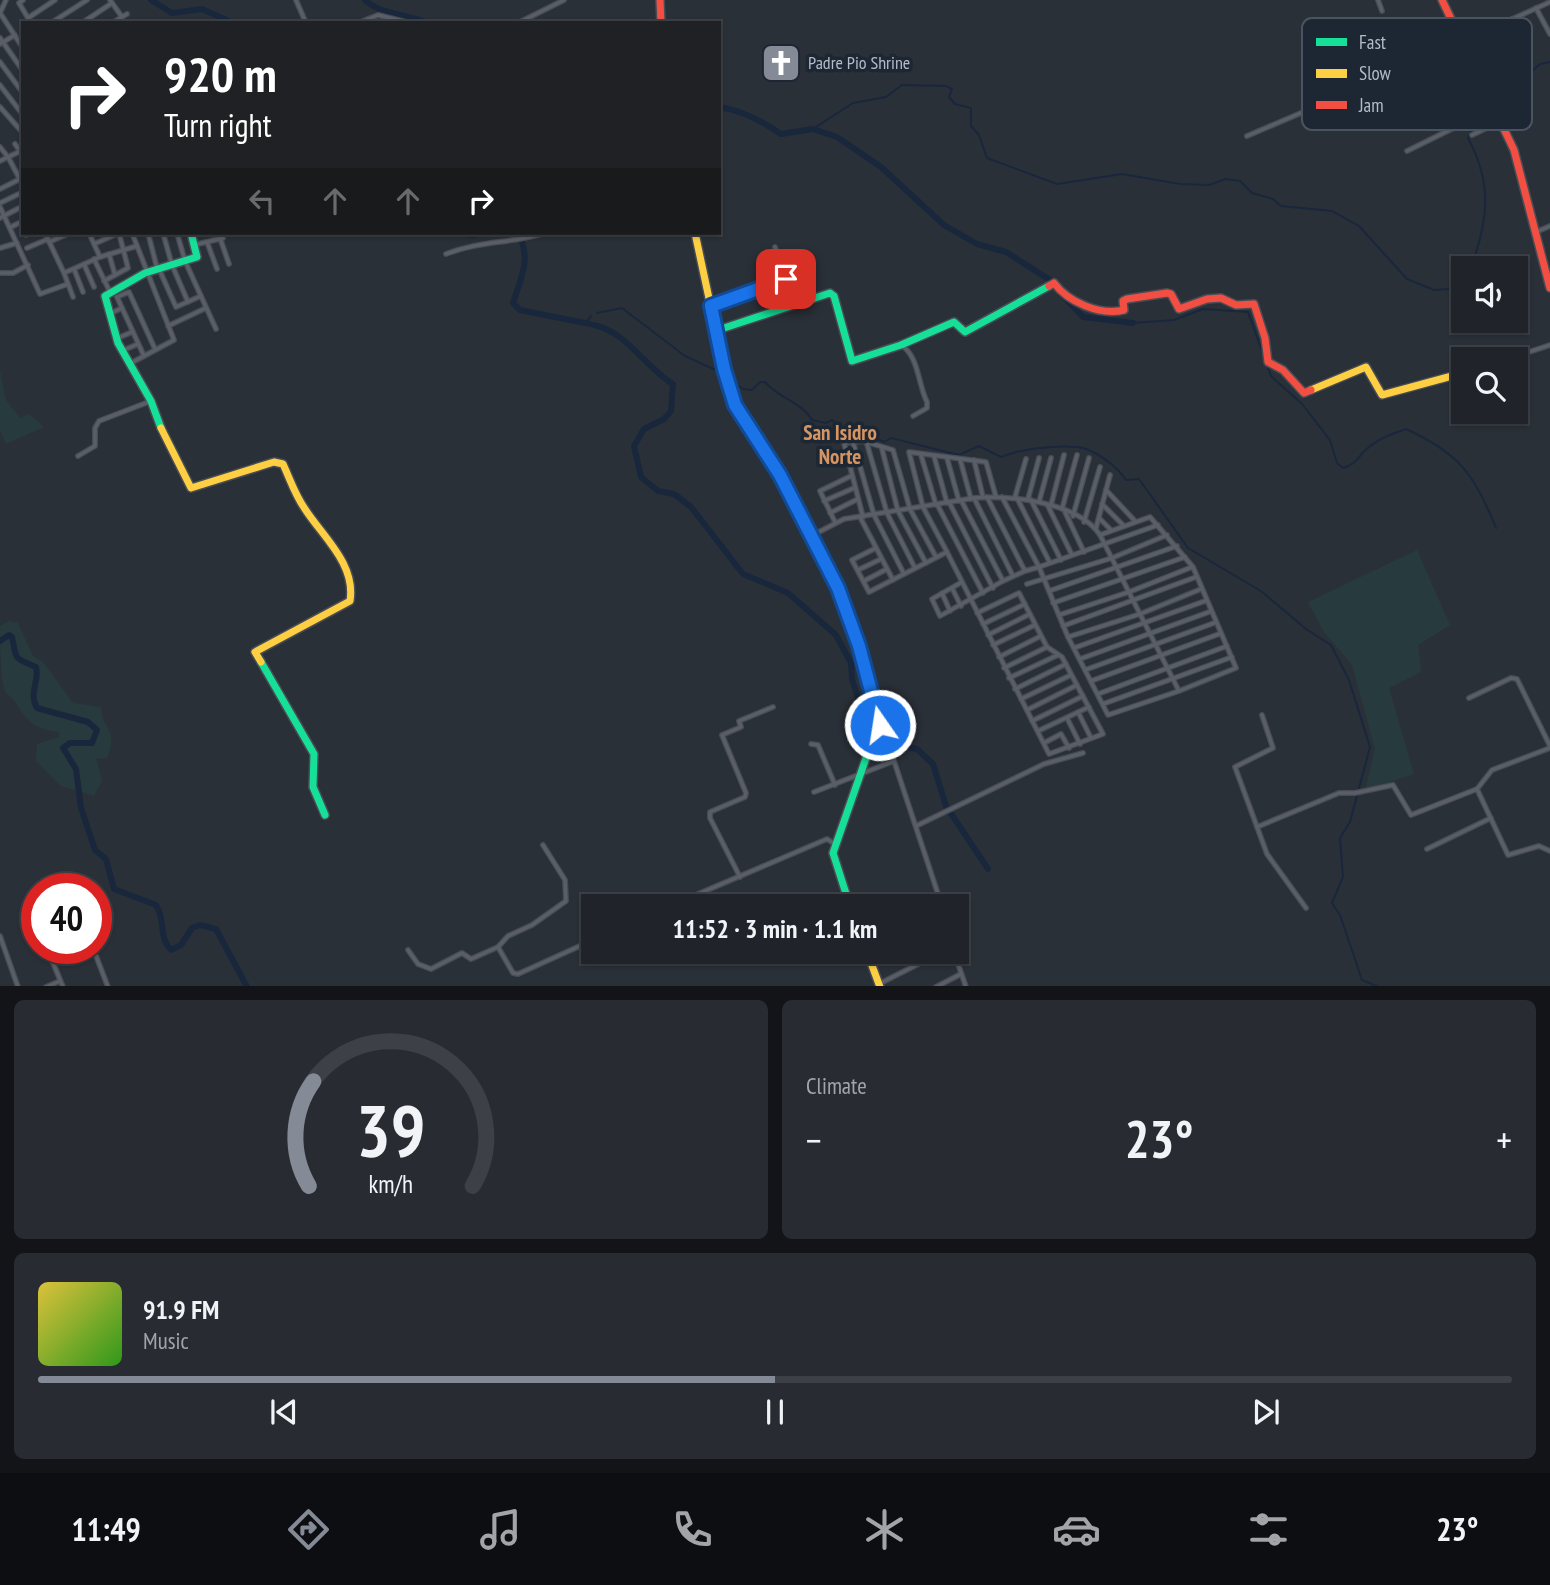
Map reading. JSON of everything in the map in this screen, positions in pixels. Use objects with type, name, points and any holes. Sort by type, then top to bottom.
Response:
[{"type":"street","points":[[6,0],[0,13],[21,45]]},
{"type":"street","points":[[23,0],[19,4],[30,21]]},
{"type":"street","points":[[28,18],[55,0]]},
{"type":"street","points":[[54,21],[87,0]]},
{"type":"street","points":[[296,0],[305,21]]},
{"type":"street","points":[[522,21],[564,0]]},
{"type":"street","points":[[660,0],[661,21]]},
{"type":"street","points":[[1378,0],[1382,10]]},
{"type":"street","points":[[85,21],[111,1],[122,17]]},
{"type":"street","points":[[1446,1],[1453,18]]},
{"type":"street","points":[[1514,18],[1550,2]]},
{"type":"street","points":[[1536,8],[1550,34]]},
{"type":"street","points":[[115,21],[127,14]]},
{"type":"street","points":[[363,21],[378,15],[402,21]]},
{"type":"street","points":[[15,36],[1,41],[21,68]]},
{"type":"street","points":[[0,62],[21,90]]},
{"type":"street","points":[[0,85],[21,112]]},
{"type":"street","points":[[0,107],[21,131]]},
{"type":"street","points":[[1247,136],[1302,113]]},
{"type":"street","points":[[1407,151],[1450,130]]},
{"type":"street","points":[[1472,135],[1482,130]]},
{"type":"street","points":[[1503,130],[1514,150],[1550,288]]},
{"type":"street","points":[[0,161],[21,151],[15,144]]},
{"type":"street","points":[[0,147],[21,180]]},
{"type":"street","points":[[0,189],[21,182]]},
{"type":"street","points":[[21,193],[0,205],[2,217],[11,227],[41,295],[68,284]]},
{"type":"street","points":[[2,217],[21,207]]},
{"type":"street","points":[[11,227],[21,222]]},
{"type":"street","points":[[1535,233],[1550,226]]},
{"type":"street","points":[[46,235],[74,297]]},
{"type":"street","points":[[27,248],[61,235]]},
{"type":"street","points":[[90,235],[100,257]]},
{"type":"street","points":[[94,244],[114,235]]},
{"type":"street","points":[[104,281],[128,268],[119,235]]},
{"type":"street","points":[[131,363],[174,340],[145,273],[133,235]]},
{"type":"street","points":[[149,235],[159,270],[176,307],[201,296]]},
{"type":"street","points":[[164,235],[172,265],[188,302]]},
{"type":"street","points":[[178,235],[185,261],[216,329]]},
{"type":"street","points":[[192,235],[197,257],[145,273],[105,296],[117,338],[151,401],[162,430],[191,488],[274,462],[283,464],[307,513],[344,564],[351,587],[350,601],[256,652],[314,754],[313,787],[325,815]]},
{"type":"street","points":[[446,254],[475,243],[524,240],[539,235]]},
{"type":"street","points":[[695,235],[715,331],[735,405],[780,475],[813,535],[851,622],[880,718],[833,853],[846,894]]},
{"type":"street","points":[[194,245],[221,238],[229,264]]},
{"type":"street","points":[[207,242],[217,269]]},
{"type":"street","points":[[0,248],[17,243]]},
{"type":"street","points":[[64,273],[94,259],[137,246]]},
{"type":"street","points":[[711,306],[786,279],[775,247]]},
{"type":"street","points":[[108,254],[116,275]]},
{"type":"street","points":[[94,259],[104,281],[122,308],[144,356]]},
{"type":"street","points":[[83,264],[94,288]]},
{"type":"street","points":[[0,273],[13,272],[28,265]]},
{"type":"street","points":[[74,268],[83,292]]},
{"type":"street","points":[[715,331],[830,293],[834,296],[852,361],[901,345],[954,322],[965,332],[1054,283],[1061,293],[1079,304],[1116,312],[1124,310],[1124,300],[1167,293],[1171,294],[1179,309],[1207,299],[1221,298],[1236,305],[1254,304],[1265,338],[1268,362],[1283,370],[1304,393],[1366,367],[1379,392],[1384,395],[1417,383],[1436,382],[1451,377]]},
{"type":"street","points":[[113,293],[129,292],[155,349]]},
{"type":"street","points":[[110,314],[122,308]]},
{"type":"street","points":[[168,326],[206,308]]},
{"type":"street","points":[[112,326],[127,320]]},
{"type":"street","points":[[117,338],[132,332]]},
{"type":"street","points":[[124,351],[138,344]]},
{"type":"street","points":[[901,345],[907,349],[914,363],[927,402],[926,408],[914,416]]},
{"type":"street","points":[[1528,352],[1550,345]]},
{"type":"street","points":[[78,456],[95,446],[95,428],[99,421],[151,401]]},
{"type":"street","points":[[853,442],[874,515],[904,574]]},
{"type":"street","points":[[893,580],[861,517],[842,446],[853,442],[866,443],[894,451],[910,509],[936,557]]},
{"type":"street","points":[[866,443],[887,513],[915,569]]},
{"type":"street","points":[[881,449],[898,511],[926,563]]},
{"type":"street","points":[[977,613],[1019,593],[1047,647],[1066,664],[1103,734],[1051,755],[1009,678],[923,507],[908,453],[987,463],[996,497]]},
{"type":"street","points":[[921,455],[936,504],[983,594]]},
{"type":"street","points":[[1077,455],[1063,510],[1084,552]]},
{"type":"street","points":[[934,456],[948,502],[993,587]]},
{"type":"street","points":[[1064,456],[1049,504],[1073,556]]},
{"type":"street","points":[[947,458],[960,500],[1003,581]]},
{"type":"street","points":[[1039,458],[1030,500],[1061,560]]},
{"type":"street","points":[[1039,502],[1051,458]]},
{"type":"street","points":[[1073,516],[1089,458]]},
{"type":"street","points":[[960,459],[972,498],[1013,576]]},
{"type":"street","points":[[1026,459],[1016,498],[1050,564]]},
{"type":"street","points":[[974,460],[985,497],[1025,571]]},
{"type":"street","points":[[1084,522],[1100,467]]},
{"type":"street","points":[[835,522],[821,490],[851,475]]},
{"type":"street","points":[[1096,528],[1110,475]]},
{"type":"street","points":[[824,501],[854,487]]},
{"type":"street","points":[[1106,490],[1135,521]]},
{"type":"street","points":[[1002,497],[1039,567],[1068,637],[1110,715],[1235,669],[1233,657],[1219,635],[1192,567],[1158,525],[1148,516],[1100,535]]},
{"type":"street","points":[[813,535],[835,522],[972,498],[1016,498],[1049,504],[1096,528],[1179,691]]},
{"type":"street","points":[[830,513],[858,499]]},
{"type":"street","points":[[1102,504],[1124,525]]},
{"type":"street","points":[[1098,518],[1111,530]]},
{"type":"street","points":[[962,582],[932,601],[940,616],[1013,576],[1158,525]]},
{"type":"street","points":[[1027,584],[1112,558],[1167,534]]},
{"type":"street","points":[[1049,592],[1177,546]]},
{"type":"street","points":[[876,548],[852,560],[869,592],[947,552]]},
{"type":"street","points":[[1054,603],[1185,556]]},
{"type":"street","points":[[858,570],[881,558]]},
{"type":"street","points":[[1059,615],[1129,592],[1192,567]]},
{"type":"street","points":[[864,581],[887,569]]},
{"type":"street","points":[[1063,626],[1196,577]]},
{"type":"street","points":[[952,588],[961,606]]},
{"type":"street","points":[[1068,637],[1140,614],[1201,589]]},
{"type":"street","points":[[942,593],[950,611]]},
{"type":"street","points":[[1074,648],[1205,601]]},
{"type":"street","points":[[983,624],[1025,604]]},
{"type":"street","points":[[1080,659],[1151,635],[1209,611]]},
{"type":"street","points":[[988,635],[1030,614]]},
{"type":"street","points":[[1085,670],[1214,623]]},
{"type":"street","points":[[993,645],[1036,625]]},
{"type":"street","points":[[1091,681],[1162,658],[1219,635]]},
{"type":"street","points":[[999,657],[1041,636]]},
{"type":"street","points":[[1098,694],[1227,646]]},
{"type":"street","points":[[1004,668],[1047,647]]},
{"type":"street","points":[[1009,678],[1058,655]]},
{"type":"street","points":[[1103,704],[1233,657]]},
{"type":"street","points":[[1015,689],[1066,664]]},
{"type":"street","points":[[1021,699],[1072,675]]},
{"type":"street","points":[[1257,827],[1339,793],[1355,793],[1393,785],[1412,815],[1477,789],[1492,770],[1550,747],[1517,679],[1511,678],[1469,698]]},
{"type":"street","points":[[1027,710],[1077,685]]},
{"type":"street","points":[[1032,720],[1083,696]]},
{"type":"street","points":[[740,877],[710,818],[710,812],[744,797],[746,793],[722,735],[741,727],[739,721],[773,707]]},
{"type":"street","points":[[1038,731],[1088,707]]},
{"type":"street","points":[[1078,712],[1092,739]]},
{"type":"street","points":[[1262,715],[1273,748],[1235,767],[1267,854],[1306,908]]},
{"type":"street","points":[[1067,718],[1080,744]]},
{"type":"street","points":[[1044,743],[1061,734],[1069,748]]},
{"type":"street","points":[[811,744],[818,745],[835,785]]},
{"type":"street","points":[[916,826],[1044,764],[1083,753]]},
{"type":"street","points":[[814,792],[894,761],[938,894]]},
{"type":"street","points":[[1477,789],[1508,855],[1539,846],[1550,851]]},
{"type":"street","points":[[1427,849],[1490,818]]},
{"type":"street","points":[[699,894],[827,839],[835,844]]},
{"type":"street","points":[[408,950],[418,964],[431,969],[463,953],[471,959],[498,947],[508,936],[532,925],[566,901],[565,880],[543,845]]},
{"type":"street","points":[[0,936],[18,986]]},
{"type":"street","points":[[498,947],[513,973],[518,974],[581,945]]},
{"type":"street","points":[[0,954],[6,952]]},
{"type":"street","points":[[53,964],[63,986]]},
{"type":"street","points":[[99,964],[108,986]]},
{"type":"street","points":[[871,964],[879,985],[919,964]]},
{"type":"street","points":[[958,964],[966,986]]},
{"type":"street","points":[[936,986],[961,974]]},
{"type":"street","points":[[46,986],[60,981]]},
{"type":"green space","points":[[0,371],[6,400],[20,418],[29,414],[44,427],[6,444],[0,430]]},
{"type":"green space","points":[[1417,550],[1450,625],[1418,645],[1421,672],[1389,688],[1414,774],[1365,790],[1375,749],[1352,665],[1324,632],[1308,602]]},
{"type":"green space","points":[[9,621],[18,623],[33,656],[43,662],[73,703],[101,707],[111,741],[107,758],[96,759],[102,780],[94,796],[61,786],[36,761],[37,744],[59,737],[59,732],[33,724],[5,691],[1,669],[0,626]]},
{"type":"waterway","points":[[151,0],[172,13],[202,9],[229,21]]},
{"type":"waterway","points":[[365,0],[387,12],[422,21]]},
{"type":"waterway","points":[[1532,71],[1540,64],[1550,62]]},
{"type":"waterway","points":[[813,129],[853,103],[886,97],[902,85],[946,86],[952,89],[949,97],[955,104],[971,108],[971,126],[979,135],[987,158],[1057,184],[1122,174],[1180,184],[1209,185],[1226,179],[1240,181],[1252,193],[1273,199],[1281,206],[1332,211],[1359,226],[1407,279],[1434,290],[1451,288]]},
{"type":"waterway","points":[[721,107],[751,117],[781,134],[813,129],[837,137],[881,167],[944,225],[977,244],[1006,252],[1050,280]]},
{"type":"waterway","points":[[1472,130],[1468,138],[1481,171],[1485,203],[1475,256]]},
{"type":"waterway","points":[[519,235],[525,260],[513,303],[520,310],[590,324]]},
{"type":"waterway","points":[[1061,294],[1083,317],[1133,323]]},
{"type":"waterway","points":[[597,313],[622,308],[685,356],[722,373]]},
{"type":"waterway","points":[[1133,323],[1174,320],[1203,309],[1248,312],[1271,376],[1302,404],[1330,440],[1337,463],[1343,468],[1348,466],[1377,441],[1406,429],[1439,447],[1463,468],[1481,494],[1496,528]]},
{"type":"waterway","points":[[585,324],[591,316]]},
{"type":"waterway","points":[[594,325],[626,342],[673,384],[671,411],[664,419],[644,429],[634,446],[641,477],[658,491],[674,494],[691,507],[743,574],[788,593],[836,635],[851,663],[852,679],[869,735],[876,741],[917,749],[933,764],[946,806],[988,869]]},
{"type":"waterway","points":[[729,379],[743,389],[752,390],[760,382],[765,382],[802,409],[812,420],[826,423],[832,420],[844,428],[884,442],[891,438],[959,455],[979,446],[1001,457],[1048,447],[1077,447],[1097,454],[1126,480],[1139,479],[1188,548],[1261,591],[1306,629],[1331,645],[1349,680],[1370,747],[1350,822],[1340,838],[1343,877],[1332,903],[1340,915],[1362,980],[1377,986]]},
{"type":"waterway","points":[[0,641],[9,635],[12,637],[17,657],[36,667],[34,697],[37,708],[88,722],[97,730],[92,743],[70,743],[63,748],[76,769],[81,808],[95,850],[106,859],[114,889],[156,905],[165,940],[171,950],[181,945],[192,928],[200,925],[216,929],[246,986]]},
{"type":"traffic: fast","points":[[161,428],[151,401],[118,343],[105,296],[145,273],[197,257],[192,235]]},
{"type":"traffic: fast","points":[[715,331],[830,293],[834,296],[852,361],[901,345],[954,322],[965,332],[1049,286]]},
{"type":"traffic: fast","points":[[261,662],[314,754],[313,787],[325,815]]},
{"type":"traffic: fast","points":[[846,894],[833,853],[880,718],[864,667]]},
{"type":"traffic: slow","points":[[695,235],[728,387],[739,410],[781,474],[806,520],[838,593],[864,667]]},
{"type":"traffic: slow","points":[[1311,390],[1366,367],[1382,395],[1451,376]]},
{"type":"traffic: slow","points":[[161,428],[191,488],[274,462],[283,464],[301,504],[343,563],[351,588],[350,601],[255,652],[261,662]]},
{"type":"traffic: slow","points":[[871,964],[880,986]]},
{"type":"traffic: jam","points":[[660,0],[661,21]]},
{"type":"traffic: jam","points":[[1442,0],[1451,18]]},
{"type":"traffic: jam","points":[[1504,130],[1514,150],[1550,288]]},
{"type":"traffic: jam","points":[[1049,286],[1054,283],[1067,296],[1085,306],[1105,311],[1124,310],[1123,301],[1127,299],[1167,293],[1171,294],[1179,309],[1207,299],[1221,298],[1236,305],[1254,304],[1265,338],[1268,362],[1283,370],[1304,393],[1311,390]]},
{"type":"place","name":"Padre Pio Shrine","points":[[781,63]]},
{"type":"district","name":"San Isidro Norte","points":[[840,445]]},
{"type":"route","points":[[786,279],[711,306],[715,331],[735,405],[780,475],[838,588],[859,646],[880,725]]}]
